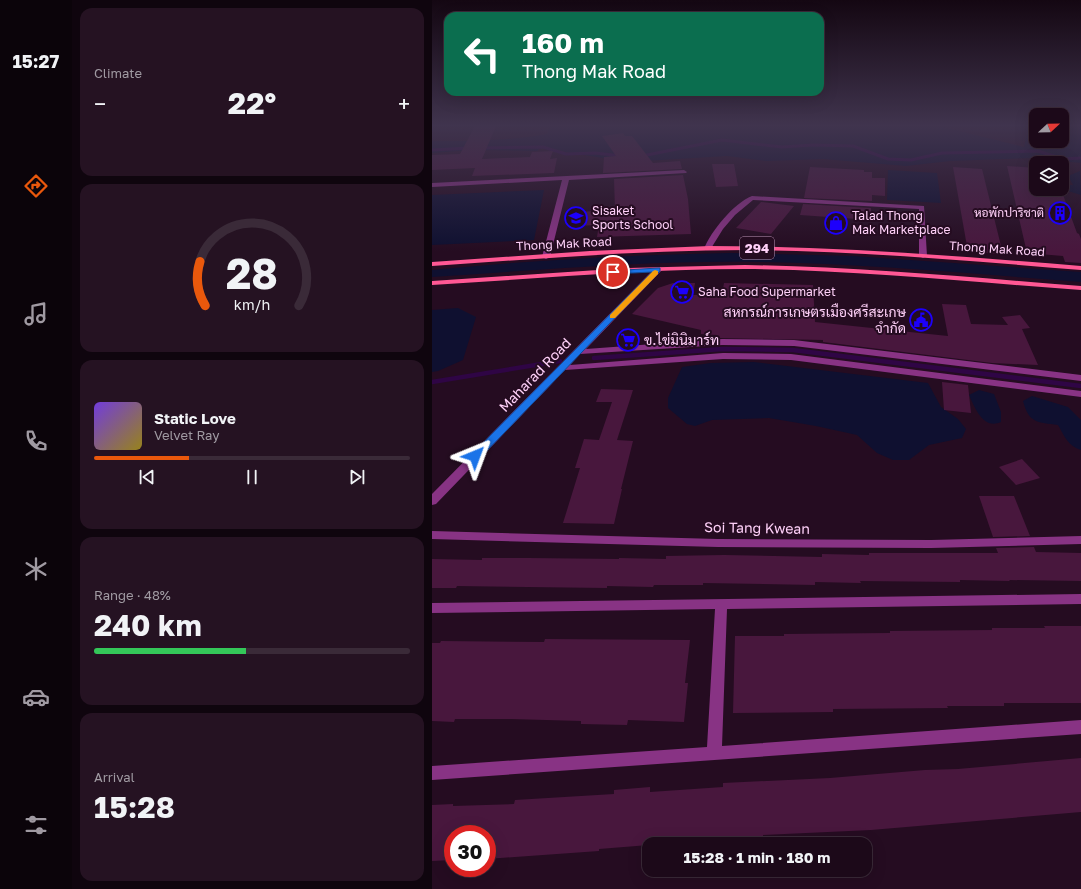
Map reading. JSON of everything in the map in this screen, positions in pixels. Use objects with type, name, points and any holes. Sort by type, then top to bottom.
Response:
[{"type":"main road","name":"Thong Mak Road","points":[[432,264],[546,257],[748,248],[843,250],[1081,268]]},
{"type":"main road","name":"294","points":[[432,283],[658,270],[745,267],[844,270],[1081,288]]},
{"type":"street","points":[[432,185],[684,172]]},
{"type":"street","points":[[546,257],[566,178]]},
{"type":"street","points":[[708,249],[710,242],[735,210],[752,198],[922,207],[923,256]]},
{"type":"street","name":"Maharad Road","points":[[432,501],[658,270]]},
{"type":"street","points":[[578,352],[722,342],[794,343],[1081,378]]},
{"type":"street","points":[[562,368],[723,356],[791,357],[1081,394]]},
{"type":"street","name":"Soi Tang Kwean","points":[[432,535],[718,543],[931,544],[1081,540]]},
{"type":"street","points":[[432,608],[1081,598]]},
{"type":"street","points":[[714,754],[721,604]]},
{"type":"street","points":[[432,773],[1081,727]]},
{"type":"shaded area","points":[[888,170],[937,173],[941,203],[887,200]]},
{"type":"shaded area","points":[[1080,171],[1081,195],[1069,191],[1069,185],[1073,185],[1069,176]]},
{"type":"shaded area","points":[[544,190],[534,240],[432,245],[432,195]]},
{"type":"shaded area","points":[[730,253],[853,256],[1081,272],[1081,282],[882,267],[762,262],[638,264],[432,277],[432,270],[506,263],[656,255]]},
{"type":"shaded area","points":[[458,308],[476,317],[463,360],[438,371],[432,372],[432,310]]},
{"type":"shaded area","points":[[754,362],[928,383],[941,407],[958,419],[966,429],[962,438],[929,445],[909,460],[893,460],[877,453],[857,435],[769,418],[712,420],[695,426],[687,424],[668,408],[668,398],[682,367],[711,363]]},
{"type":"shaded area","points":[[979,390],[994,394],[1001,412],[1001,422],[995,424],[989,423],[980,416],[969,395]]},
{"type":"shaded area","points":[[1032,396],[1068,407],[1081,420],[1081,450],[1070,443],[1058,425],[1040,422],[1031,418],[1025,409],[1023,401]]},
{"type":"building","points":[[432,167],[555,167],[554,173],[472,176],[475,168],[432,170]]},
{"type":"building","points":[[603,167],[682,167],[682,169],[603,173]]},
{"type":"building","points":[[713,167],[735,167],[738,186],[716,187]]},
{"type":"building","points":[[810,167],[864,170],[864,172],[872,172],[872,178],[885,178],[885,196],[872,195],[872,201],[804,198]]},
{"type":"building","points":[[953,167],[982,169],[1003,254],[968,252]]},
{"type":"building","points":[[1007,167],[1029,168],[1029,196],[1063,196],[1077,233],[1081,239],[1081,263],[1065,262],[1063,256],[1027,253]]},
{"type":"building","points":[[683,175],[688,199],[691,234],[597,237],[599,225],[573,226],[576,212],[615,210],[614,179]]},
{"type":"building","points":[[761,202],[794,206],[771,234],[736,228]]},
{"type":"building","points":[[803,204],[871,208],[871,220],[800,215]]},
{"type":"building","points":[[673,283],[695,283],[693,295],[722,295],[724,283],[813,285],[815,322],[948,336],[942,304],[966,305],[971,324],[1008,325],[1002,317],[1020,315],[1030,328],[1022,329],[1038,365],[992,363],[823,342],[823,340],[717,338],[717,335],[701,334],[701,330],[632,314],[658,288]]},
{"type":"building","points":[[942,382],[968,385],[971,413],[944,410]]},
{"type":"building","points":[[601,389],[633,390],[617,440],[633,441],[614,524],[563,523],[580,468],[575,468],[584,439],[599,440],[612,402],[596,402]]},
{"type":"building","points":[[1022,459],[1040,478],[1016,485],[999,467]]},
{"type":"building","points":[[979,496],[1014,496],[1030,536],[993,537]]},
{"type":"building","points":[[1034,547],[1036,552],[1081,553],[1081,581],[860,581],[861,583],[815,582],[815,585],[703,583],[703,585],[654,585],[653,587],[607,586],[607,588],[457,586],[456,588],[432,588],[432,559],[666,559],[666,556],[724,555],[822,557],[822,554],[869,555],[869,553],[998,553],[996,548]]},
{"type":"building","points":[[1044,626],[1081,626],[1081,703],[1004,703],[1004,706],[833,709],[833,712],[733,713],[735,636],[890,633],[890,631],[992,630],[992,628],[1045,628]]},
{"type":"building","points":[[545,639],[690,640],[685,683],[688,683],[684,722],[628,720],[627,725],[581,724],[581,721],[511,719],[455,719],[454,722],[432,721],[432,643],[440,643],[441,641],[544,642]]},
{"type":"building","points":[[1081,758],[1081,812],[871,830],[763,835],[763,837],[642,837],[642,846],[599,849],[599,851],[496,858],[496,825],[444,825],[444,860],[432,861],[432,805],[453,804],[453,806],[514,804],[515,800],[614,794],[614,790],[650,787],[650,792],[723,787],[723,783],[830,778],[925,770],[958,769]]},
{"type":"waterway","points":[[594,358],[723,349],[793,350],[1081,386]]},
{"type":"waterway","points":[[432,382],[560,361]]},
{"type":"slow traffic","points":[[612,316],[655,272]]},
{"type":"place","name":"หอพักปาริชาติ","points":[[1060,213]]},
{"type":"place","name":"Sisaket Sports School","points":[[576,218]]},
{"type":"place","name":"Talad Thong Mak Marketplace","points":[[836,223]]},
{"type":"place","name":"Saha Food Supermarket","points":[[682,292]]},
{"type":"place","name":"สหกรณ์การเกษตรเมืองศรีสะเกษ จำกัด","points":[[921,320]]},
{"type":"place","name":"ข.ไข่มินิมาร์ท","points":[[628,340]]},
{"type":"route","points":[[475,456],[658,270],[613,272]]}]
